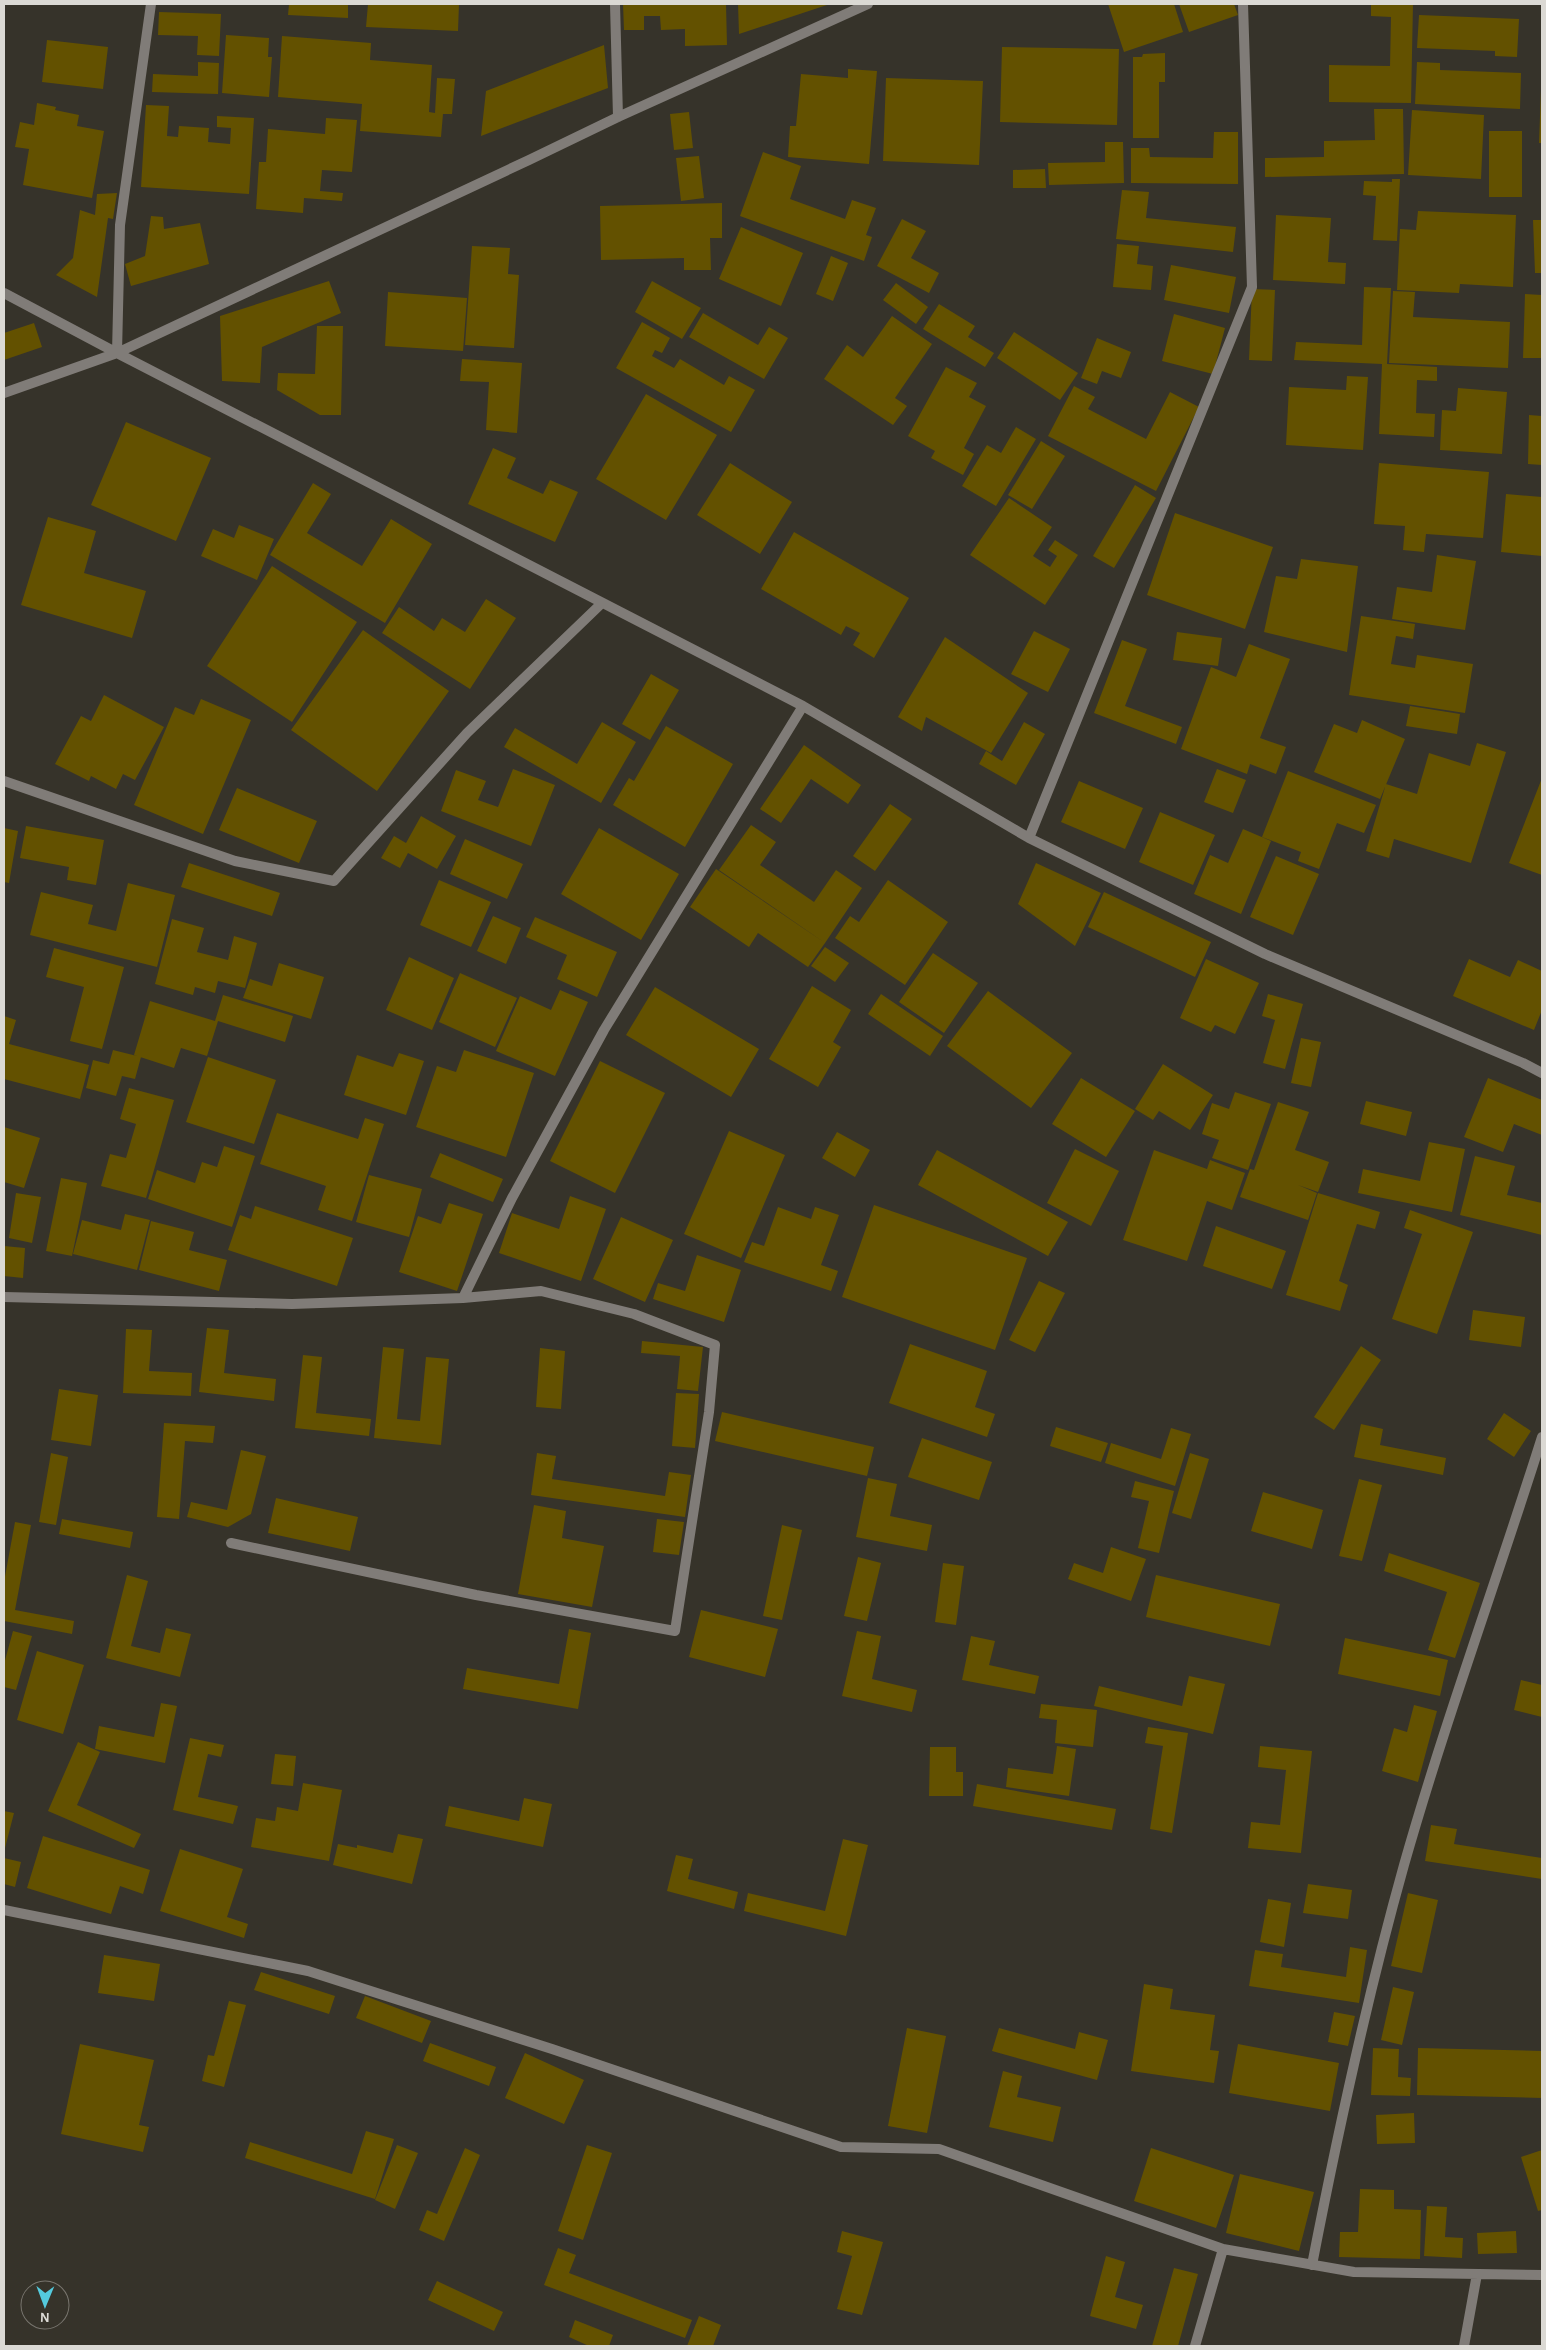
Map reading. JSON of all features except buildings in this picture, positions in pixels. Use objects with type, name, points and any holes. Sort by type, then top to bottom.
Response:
[{"type":"street","points":[[117,353],[120,225],[151,4]]},
{"type":"street","points":[[615,4],[618,117]]},
{"type":"street","points":[[4,393],[117,353],[618,117],[868,4]]},
{"type":"street","points":[[1030,838],[1252,287],[1243,4]]},
{"type":"street","points":[[4,293],[803,706],[1030,838],[1265,954],[1523,1063],[1542,1073]]},
{"type":"street","points":[[4,781],[235,861],[334,880],[467,732],[602,603]]},
{"type":"street","points":[[463,1298],[512,1198],[604,1030],[803,706]]},
{"type":"street","points":[[4,1297],[292,1304],[463,1298],[541,1291],[634,1314],[715,1346],[708,1412],[675,1631],[476,1595],[231,1543]]},
{"type":"street","points":[[1312,2265],[1362,2030],[1404,1865],[1449,1720],[1542,1437]]},
{"type":"street","points":[[4,1910],[308,1972],[552,2049],[841,2147],[939,2149],[1223,2250],[1354,2272],[1542,2275]]},
{"type":"street","points":[[1195,2346],[1223,2250]]},
{"type":"street","points":[[1464,2346],[1477,2274]]}]
